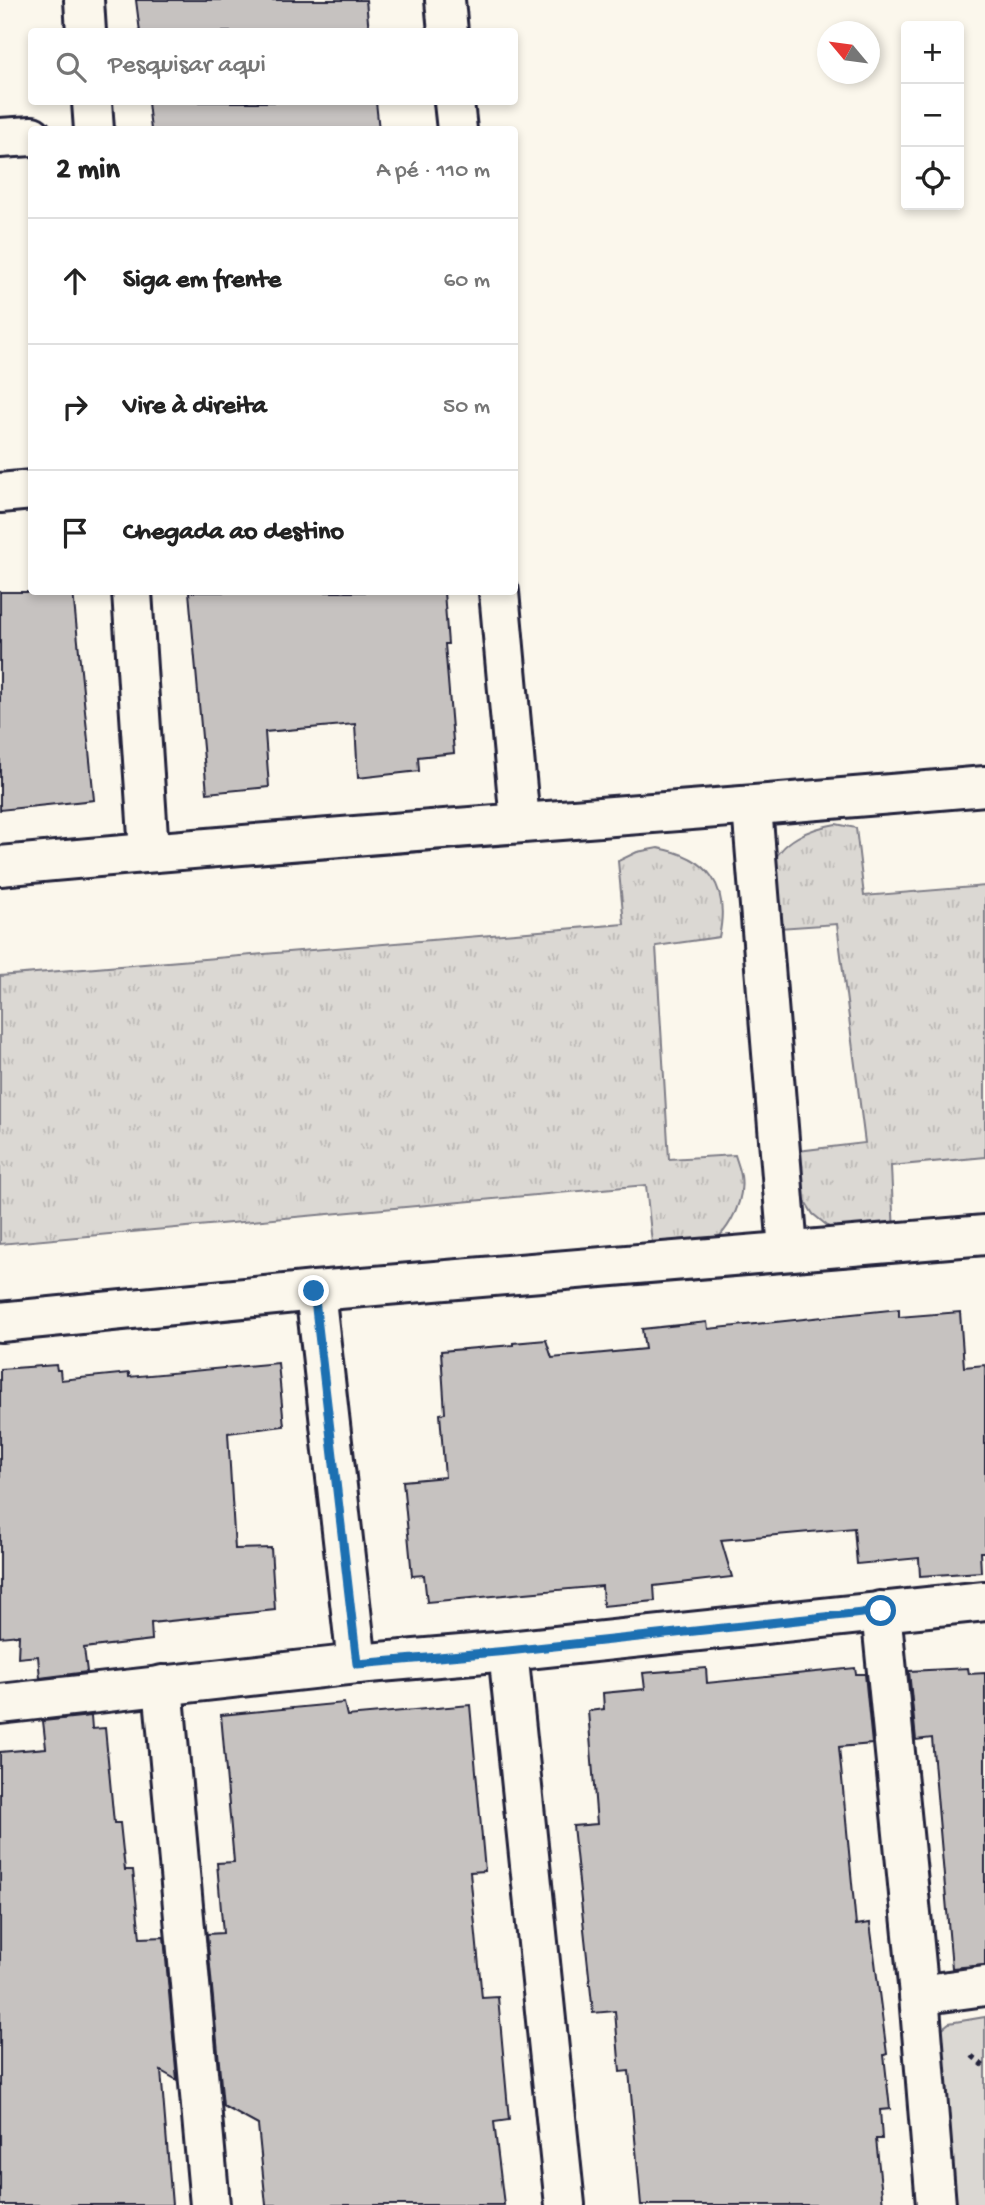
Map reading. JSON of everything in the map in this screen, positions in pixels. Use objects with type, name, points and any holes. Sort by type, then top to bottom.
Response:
[{"type":"street","points":[[84,0],[86,28]]},
{"type":"street","points":[[445,0],[448,28]]},
{"type":"street","points":[[92,105],[94,126]]},
{"type":"street","points":[[454,105],[457,126]]},
{"type":"street","points":[[0,138],[28,136]]},
{"type":"street","points":[[0,493],[28,490]]},
{"type":"street","points":[[132,595],[149,852]]},
{"type":"street","points":[[499,595],[520,822]]},
{"type":"street","points":[[0,866],[985,786]]},
{"type":"street","points":[[752,807],[788,1250]]},
{"type":"street","points":[[0,1322],[314,1291],[985,1235]]},
{"type":"street","points":[[314,1291],[357,1664]]},
{"type":"street","points":[[0,1704],[357,1664],[508,1651],[985,1601]]},
{"type":"street","points":[[881,1611],[919,1995],[936,2205]]},
{"type":"street","points":[[508,1651],[565,2205]]},
{"type":"street","points":[[163,1685],[210,2205]]},
{"type":"street","points":[[919,1995],[985,1986]]},
{"type":"green space","points":[[836,824],[856,828],[864,896],[985,886],[985,1157],[891,1166],[894,1235],[850,1237],[830,1228],[813,1214],[801,1195],[798,1151],[865,1143],[837,924],[779,928],[772,868],[776,858],[789,843],[807,832]]},
{"type":"green space","points":[[658,848],[676,852],[703,867],[718,889],[721,903],[719,937],[656,946],[669,1159],[735,1155],[741,1176],[740,1198],[736,1210],[724,1230],[707,1246],[687,1252],[653,1253],[646,1185],[0,1244],[0,976],[624,924],[618,861],[637,852]]},
{"type":"green space","points":[[985,2017],[985,2205],[944,2205],[940,2030],[949,2023]]},
{"type":"building","points":[[136,0],[366,0],[369,28],[140,28]]},
{"type":"building","points":[[148,105],[376,105],[379,126],[151,126]]},
{"type":"building","points":[[0,592],[73,595],[94,800],[0,810]]},
{"type":"building","points":[[189,595],[444,595],[448,644],[445,644],[454,753],[418,757],[419,771],[358,778],[355,724],[265,732],[269,787],[207,793]]},
{"type":"building","points":[[899,1309],[899,1317],[960,1312],[964,1367],[985,1365],[985,1552],[980,1552],[981,1572],[920,1576],[919,1558],[857,1564],[854,1528],[721,1540],[732,1577],[654,1586],[655,1601],[603,1606],[602,1586],[427,1602],[424,1575],[412,1576],[403,1481],[445,1477],[440,1414],[445,1413],[441,1351],[546,1340],[552,1358],[645,1349],[642,1329],[707,1322],[708,1329]]},
{"type":"building","points":[[278,1363],[284,1426],[228,1433],[235,1549],[271,1548],[275,1610],[151,1623],[152,1640],[84,1648],[87,1672],[40,1678],[38,1656],[18,1658],[19,1635],[0,1637],[0,1369],[56,1365],[57,1370],[60,1370],[61,1380],[129,1373],[129,1377]]},
{"type":"building","points":[[706,1668],[707,1683],[855,1668],[856,1674],[865,1674],[872,1744],[839,1747],[856,1925],[870,1923],[887,2054],[884,2055],[890,2109],[880,2110],[882,2139],[876,2139],[883,2205],[641,2205],[629,2071],[620,2072],[615,2011],[593,2013],[573,1826],[597,1824],[588,1711],[604,1709],[603,1693],[645,1689],[643,1673]]},
{"type":"building","points":[[968,1668],[969,1674],[985,1673],[985,1965],[952,1968],[932,1738],[916,1740],[909,1671]]},
{"type":"building","points":[[344,1703],[347,1716],[470,1705],[485,1871],[470,1872],[482,1998],[498,1997],[509,2120],[494,2122],[504,2205],[266,2205],[258,2125],[223,2106],[207,1934],[223,1933],[217,1863],[234,1862],[221,1715]]},
{"type":"building","points":[[91,1716],[92,1729],[105,1728],[114,1823],[120,1823],[125,1870],[133,1870],[140,1938],[164,1937],[177,2080],[161,2071],[172,2205],[0,2205],[0,1752],[46,1748],[43,1721]]},
{"type":"route","points":[[314,1291],[357,1664],[508,1651],[881,1611]]}]
